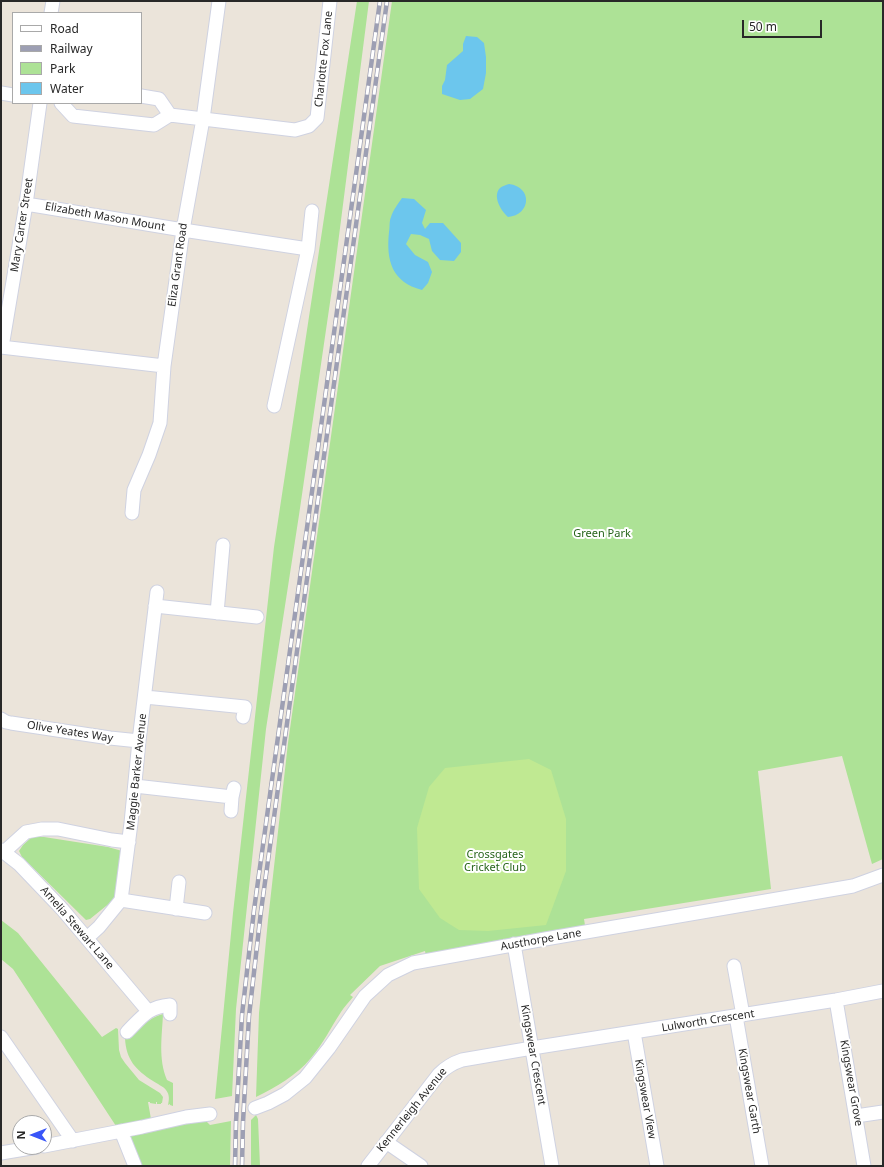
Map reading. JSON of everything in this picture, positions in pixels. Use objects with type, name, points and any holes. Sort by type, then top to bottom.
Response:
[{"type":"street","points":[[51,12],[53,1]]},
{"type":"street","name":"Eliza Grant Road","points":[[132,513],[134,490],[149,455],[160,422],[164,366],[183,230],[203,119],[218,1]]},
{"type":"street","name":"Charlotte Fox Lane","points":[[170,115],[295,130],[309,126],[317,118],[330,1]]},
{"type":"street","points":[[1,93],[12,94]]},
{"type":"street","points":[[62,104],[73,116],[132,123],[154,125],[170,115],[159,99],[142,96]]},
{"type":"street","name":"Mary Carter Street","points":[[1,347],[26,204],[40,104]]},
{"type":"street","name":"Elizabeth Mason Mount","points":[[26,204],[308,249]]},
{"type":"street","points":[[274,406],[308,249],[312,211]]},
{"type":"street","points":[[1,347],[164,366]]},
{"type":"street","points":[[217,613],[223,545]]},
{"type":"street","name":"Maggie Barker Avenue","points":[[121,900],[136,786],[139,741],[155,606],[158,592]]},
{"type":"street","points":[[155,606],[257,617]]},
{"type":"street","points":[[145,696],[245,707]]},
{"type":"street","name":"Olive Yeates Way","points":[[1,719],[11,723],[139,741]]},
{"type":"street","points":[[136,786],[233,792],[231,811]]},
{"type":"street","points":[[3,851],[26,832],[42,829],[58,829],[129,842]]},
{"type":"street","name":"Amelia Stewart Lane","points":[[3,851],[19,864],[62,909],[148,1011]]},
{"type":"street","name":"Austhorpe Lane","points":[[255,1108],[285,1094],[305,1078],[329,1048],[365,996],[388,975],[413,963],[514,944],[853,886],[883,875]]},
{"type":"street","points":[[176,909],[179,882]]},
{"type":"street","points":[[86,938],[99,927],[121,900],[205,913]]},
{"type":"street","name":"Kingswear Crescent","points":[[514,944],[552,1166]]},
{"type":"street","name":"Kingswear Garth","points":[[734,966],[739,1015],[762,1166]]},
{"type":"street","name":"Lulworth Crescent","points":[[532,1048],[836,1000],[883,991]]},
{"type":"street","name":"Kingswear Grove","points":[[836,1000],[864,1166]]},
{"type":"street","points":[[127,1032],[148,1011],[160,1006],[170,1005],[170,1014]]},
{"type":"street","name":"Kingswear View","points":[[634,1032],[657,1166]]},
{"type":"street","points":[[1,1036],[72,1141]]},
{"type":"street","name":"Kennerleigh Avenue","points":[[368,1166],[446,1068],[453,1063],[462,1060],[532,1048]]},
{"type":"street","points":[[856,1116],[883,1112]]},
{"type":"street","points":[[52,1145],[186,1116],[210,1114]]},
{"type":"street","points":[[124,1130],[135,1166]]},
{"type":"street","points":[[386,1142],[421,1166]]},
{"type":"street","points":[[1,1153],[12,1151]]},
{"type":"green space","points":[[357,1],[369,1],[334,275],[266,729],[236,1009],[232,1096],[215,1099],[233,913],[274,547]]},
{"type":"green space","name":"Green Park","points":[[392,1],[883,1],[883,859],[872,864],[842,756],[758,771],[771,889],[584,919],[586,932],[427,960],[425,951],[380,966],[350,995],[353,997],[342,1010],[311,1058],[299,1070],[285,1080],[256,1097],[259,1013],[288,743]]},
{"type":"green space","name":"Crossgates Cricket Club","points":[[529,759],[551,770],[566,819],[566,871],[546,925],[488,931],[459,930],[440,918],[419,889],[417,828],[429,787],[445,768]]},
{"type":"green space","points":[[32,837],[44,837],[108,847],[122,851],[116,898],[90,919],[86,920],[22,857],[19,851]]},
{"type":"green space","points":[[1,920],[18,933],[102,1037],[116,1028],[118,1029],[119,1050],[121,1057],[139,1080],[160,1093],[163,1097],[161,1104],[157,1104],[157,1102],[156,1104],[148,1102],[151,1119],[116,1126],[13,969],[1,959]]},
{"type":"green space","points":[[163,1014],[161,1039],[162,1064],[167,1080],[173,1083],[173,1106],[170,1104],[168,1105],[169,1096],[165,1089],[147,1077],[133,1064],[127,1052],[125,1038],[127,1036],[129,1039],[149,1021]]},
{"type":"green space","points":[[256,1115],[258,1119],[260,1166],[251,1166],[251,1120]]},
{"type":"green space","points":[[206,1121],[210,1125],[231,1121],[230,1166],[138,1166],[124,1134]]},
{"type":"water","points":[[466,36],[477,37],[484,43],[486,73],[483,89],[470,99],[460,100],[442,94],[442,86],[445,80],[447,65],[463,51],[463,44]]},
{"type":"water","points":[[509,184],[517,186],[522,190],[526,201],[525,206],[521,211],[516,215],[508,217],[498,203],[497,195],[500,188]]},
{"type":"water","points":[[402,198],[414,199],[426,210],[422,223],[425,229],[430,223],[443,223],[461,243],[461,252],[454,261],[440,260],[432,251],[429,239],[420,235],[411,234],[406,244],[415,255],[428,262],[432,272],[428,283],[422,290],[404,282],[393,269],[390,261],[388,242],[390,220]]},
{"type":"railway","points":[[235,1166],[242,1015],[254,910],[380,1]]},
{"type":"railway","points":[[242,1166],[249,1016],[261,911],[387,1]]}]
